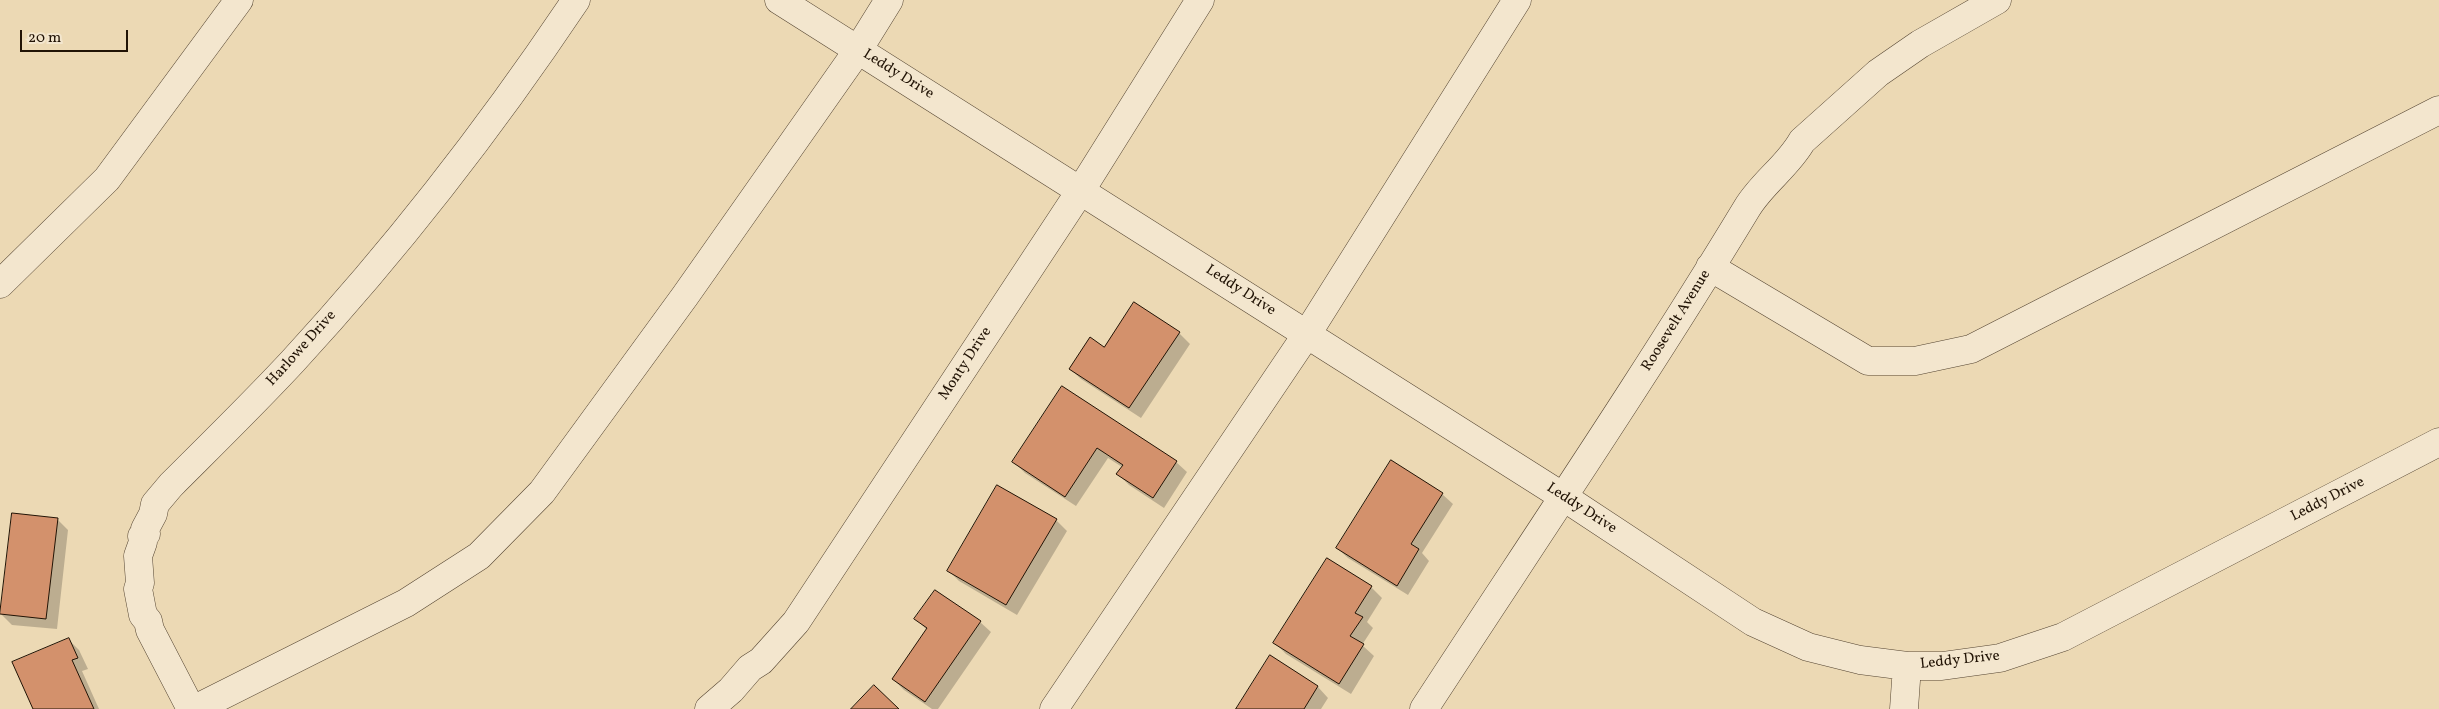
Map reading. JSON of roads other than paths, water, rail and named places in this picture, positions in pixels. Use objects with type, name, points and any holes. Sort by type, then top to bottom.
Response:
[{"type":"street","points":[[0,284],[107,179],[240,0]]},
{"type":"street","name":"Harlowe Drive","points":[[193,709],[150,630],[148,621],[143,615],[138,589],[140,583],[138,556],[143,542],[142,536],[146,534],[144,529],[154,514],[156,504],[171,485],[293,362],[374,269],[511,95],[576,0]]},
{"type":"street","name":"Leddy Drive","points":[[779,0],[1562,496],[1752,622],[1808,647],[1860,660],[1907,666],[1942,666],[2000,658],[2063,637],[2439,442]]},
{"type":"street","points":[[193,709],[406,603],[479,556],[542,492],[685,296],[858,50],[890,0]]},
{"type":"street","name":"Monty Drive","points":[[709,709],[731,690],[750,668],[761,661],[796,622],[1081,190],[1200,0]]},
{"type":"street","points":[[1054,709],[1307,334],[1517,0]]},
{"type":"street","name":"Roosevelt Avenue","points":[[1428,707],[1751,201],[1776,171],[1796,152],[1802,141],[1878,73],[1920,44],[1997,0]]},
{"type":"street","points":[[1710,267],[1868,361],[1915,361],[1971,349],[2439,110]]},
{"type":"street","points":[[1904,709],[1907,666]]}]
